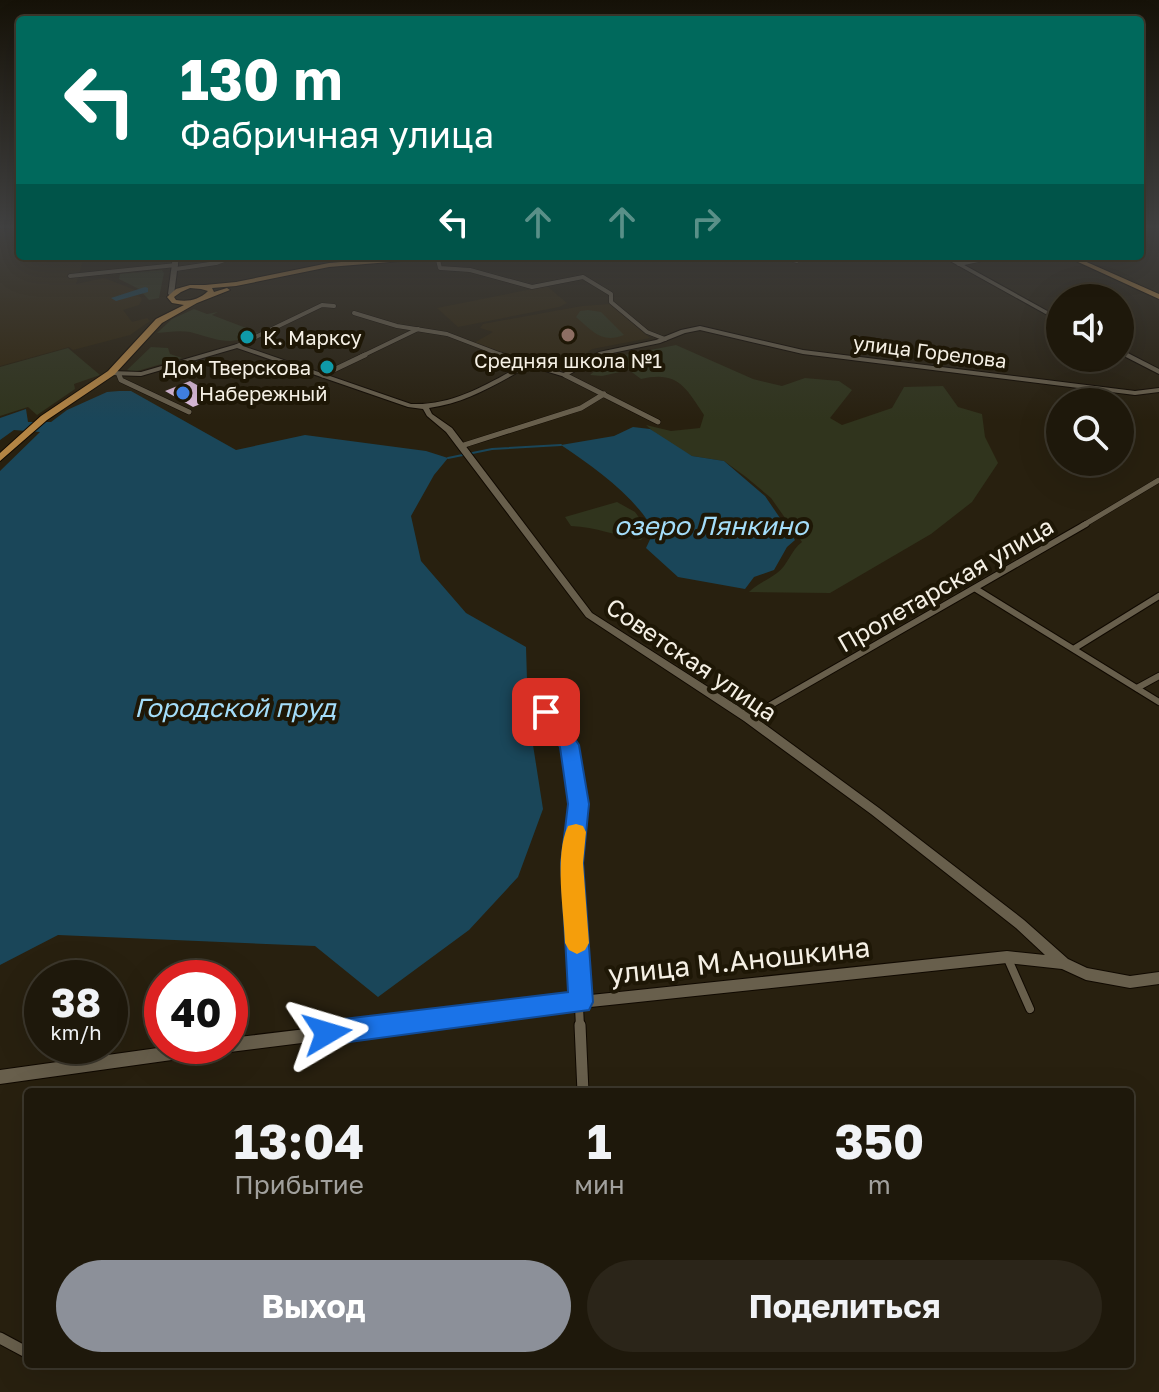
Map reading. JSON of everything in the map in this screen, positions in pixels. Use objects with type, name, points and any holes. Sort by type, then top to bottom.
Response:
[{"type":"main road","points":[[0,458],[44,418],[115,374],[159,321],[171,296],[177,291]]},
{"type":"main road","points":[[206,297],[212,291]]},
{"type":"main road","points":[[159,321],[194,302],[224,291]]},
{"type":"main road","points":[[171,296],[180,304],[194,302]]},
{"type":"street","points":[[171,296],[172,291]]},
{"type":"street","points":[[606,291],[611,294],[611,302],[647,332],[665,339]]},
{"type":"street","points":[[1008,291],[1046,312]]},
{"type":"street","points":[[115,374],[149,372],[237,346],[322,305],[334,306]]},
{"type":"street","points":[[354,313],[407,328],[421,328],[565,375],[658,422]]},
{"type":"street","points":[[323,375],[421,328]]},
{"type":"street","name":"улица Горелова","points":[[665,339],[700,328],[803,352],[1135,393],[1159,390]]},
{"type":"street","points":[[565,375],[601,353],[665,339]]},
{"type":"street","points":[[237,346],[410,406],[426,408],[489,384],[528,364]]},
{"type":"street","points":[[1134,359],[1159,372]]},
{"type":"street","points":[[115,374],[121,380],[189,412]]},
{"type":"street","points":[[464,452],[581,408],[604,394]]},
{"type":"street","name":"Советская улица","points":[[426,408],[429,415],[449,430],[589,615],[748,718],[875,811],[1020,924],[1063,963]]},
{"type":"street","name":"Пролетарская улица","points":[[748,718],[976,589],[1159,480]]},
{"type":"street","points":[[976,589],[1159,702]]},
{"type":"street","points":[[1075,648],[1159,596]]},
{"type":"street","points":[[1137,688],[1159,676]]},
{"type":"street","points":[[546,712],[570,745],[578,804],[572,863],[583,1088]]},
{"type":"street","points":[[1007,957],[1030,1009]]},
{"type":"street","name":"улица М.Аношкина","points":[[248,1043],[581,1002],[1007,957],[1063,963]]},
{"type":"street","points":[[1063,963],[1086,974],[1130,982],[1159,978]]},
{"type":"street","points":[[0,1077],[144,1057]]},
{"type":"street","points":[[0,1338],[24,1351]]},
{"type":"shaded area","points":[[0,291],[135,291],[142,299],[139,305],[123,310],[132,322],[147,318],[150,321],[130,335],[73,350],[69,347],[0,366]]},
{"type":"shaded area","points":[[522,291],[553,291],[567,303],[458,327],[437,308]]},
{"type":"shaded area","name":"Средняя школа №1","points":[[610,304],[650,338],[592,349],[563,371],[474,343],[493,332],[480,328],[483,324]]},
{"type":"green space","points":[[141,291],[160,291],[159,298],[149,300]]},
{"type":"green space","points":[[194,309],[207,314],[218,312],[212,315],[259,333],[232,341],[186,331],[157,333],[172,319]]},
{"type":"green space","points":[[580,311],[601,312],[624,335],[609,338],[592,331],[576,317]]},
{"type":"green space","points":[[676,345],[753,379],[782,386],[805,378],[839,381],[852,390],[830,418],[842,425],[892,408],[904,387],[943,386],[958,407],[982,414],[985,437],[998,463],[972,502],[931,534],[830,593],[749,592],[781,570],[802,542],[771,498],[724,461],[692,456],[664,441],[646,425],[671,431],[700,428],[704,415],[679,383],[663,377],[641,379],[629,370],[602,376],[590,375],[609,358]]},
{"type":"green space","points":[[151,347],[168,348],[170,354],[182,358],[134,372],[127,370]]},
{"type":"green space","points":[[68,348],[100,375],[74,384],[75,389],[37,415],[28,407],[0,416],[0,367]]},
{"type":"green space","points":[[617,502],[635,512],[648,530],[641,540],[571,526],[565,517]]},
{"type":"water","name":"Городской пруд","points":[[131,391],[236,450],[305,435],[426,451],[448,458],[434,475],[411,516],[421,561],[466,613],[526,647],[528,713],[543,809],[518,877],[469,930],[378,997],[315,946],[58,935],[0,965],[0,471],[40,432],[14,430],[0,440],[0,418],[26,409],[28,422],[51,422],[67,410],[107,392]]},
{"type":"water","name":"озеро Лянкино","points":[[633,427],[650,429],[692,456],[724,461],[765,496],[795,540],[787,547],[774,570],[754,577],[745,589],[678,577],[646,548],[654,531],[646,518],[625,494],[561,445],[614,436]]},
{"type":"building","name":"Набережный","points":[[190,381],[218,397],[193,407],[165,391]]},
{"type":"waterway","points":[[116,298],[142,291]]},
{"type":"waterway","points":[[448,458],[492,449],[561,445]]},
{"type":"slow traffic","points":[[576,832],[572,863],[577,943]]},
{"type":"place","name":"Средняя школа №1","points":[[568,335]]},
{"type":"place","name":"К. Марксу","points":[[247,337]]},
{"type":"place","name":"Дом Тверскова","points":[[327,367]]},
{"type":"place","name":"Набережный","points":[[183,393]]},
{"type":"route","points":[[327,1033],[581,1002],[572,863],[578,804],[570,745],[546,712]]}]
